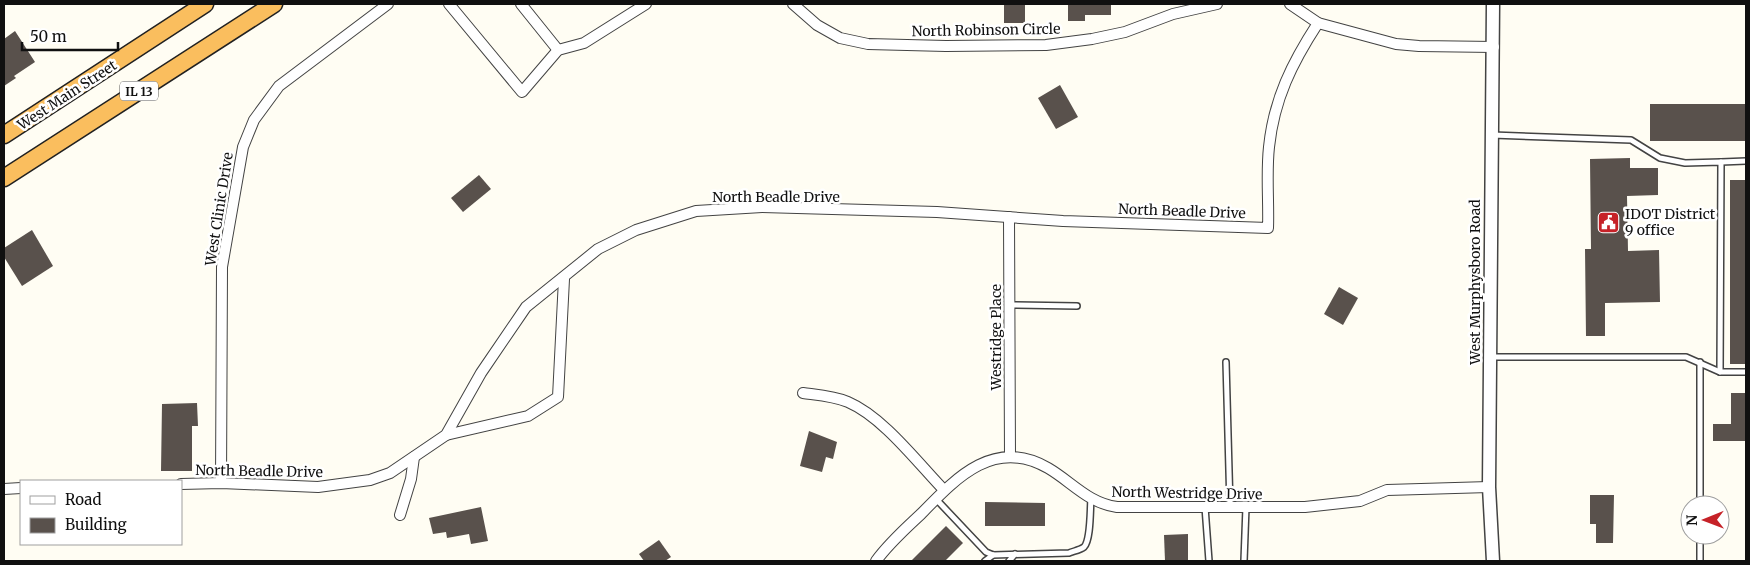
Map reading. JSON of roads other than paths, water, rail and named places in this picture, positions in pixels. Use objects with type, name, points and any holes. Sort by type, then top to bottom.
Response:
[{"type":"highway","name":"West Main Street","points":[[4,135],[205,4]]},
{"type":"highway","name":"IL 13","points":[[4,178],[274,4]]},
{"type":"street","name":"West Clinic Drive","points":[[220,483],[222,267],[243,147],[254,120],[279,86],[388,4]]},
{"type":"street","points":[[449,4],[522,92],[558,50],[584,43],[646,4]]},
{"type":"street","points":[[521,4],[558,50]]},
{"type":"street","name":"North Robinson Circle","points":[[793,4],[817,25],[840,38],[868,44],[946,46],[1046,45],[1092,40],[1125,32],[1173,14],[1217,4]]},
{"type":"street","points":[[1290,4],[1318,23],[1396,44],[1494,47]]},
{"type":"street","name":"West Murphysboro Road","points":[[1492,561],[1489,487],[1493,4]]},
{"type":"street","name":"North Beadle Drive","points":[[182,484],[220,483],[318,487],[370,480],[390,473],[446,435],[481,373],[526,307],[598,250],[636,230],[696,211],[762,208],[937,212],[1009,217],[1268,228],[1269,148],[1278,102],[1294,60],[1318,23]]},
{"type":"street","name":"Westridge Place","points":[[1009,217],[1010,457]]},
{"type":"street","points":[[446,435],[528,416],[558,397],[564,278]]},
{"type":"street","points":[[803,392],[847,401],[857,407],[893,437],[944,490]]},
{"type":"street","points":[[400,514],[412,479],[414,457]]},
{"type":"street","name":"North Westridge Drive","points":[[876,561],[935,498],[957,478],[982,463],[1010,457],[1031,460],[1048,468],[1101,505],[1117,507],[1334,505],[1360,501],[1386,490],[1489,487]]},
{"type":"street","points":[[4,489],[20,488]]},
{"type":"lane","points":[[1491,135],[1631,140],[1660,158],[1685,163],[1746,161]]},
{"type":"lane","points":[[1720,372],[1721,162]]},
{"type":"lane","points":[[1009,305],[1077,306]]},
{"type":"lane","points":[[1490,357],[1686,357],[1720,372],[1746,372]]},
{"type":"lane","points":[[1226,362],[1230,507]]},
{"type":"lane","points":[[1700,362],[1700,495]]},
{"type":"lane","points":[[935,498],[986,552],[993,555],[1069,552],[1085,546],[1088,539],[1091,499]]},
{"type":"lane","points":[[1205,507],[1208,561]]},
{"type":"lane","points":[[1244,561],[1246,507]]},
{"type":"lane","points":[[1700,545],[1700,561]]},
{"type":"lane","points":[[1009,561],[1015,554]]},
{"type":"lane","points":[[985,561],[993,555]]},
{"type":"place","name":"IDOT District 9 office","points":[[1609,222]]}]
